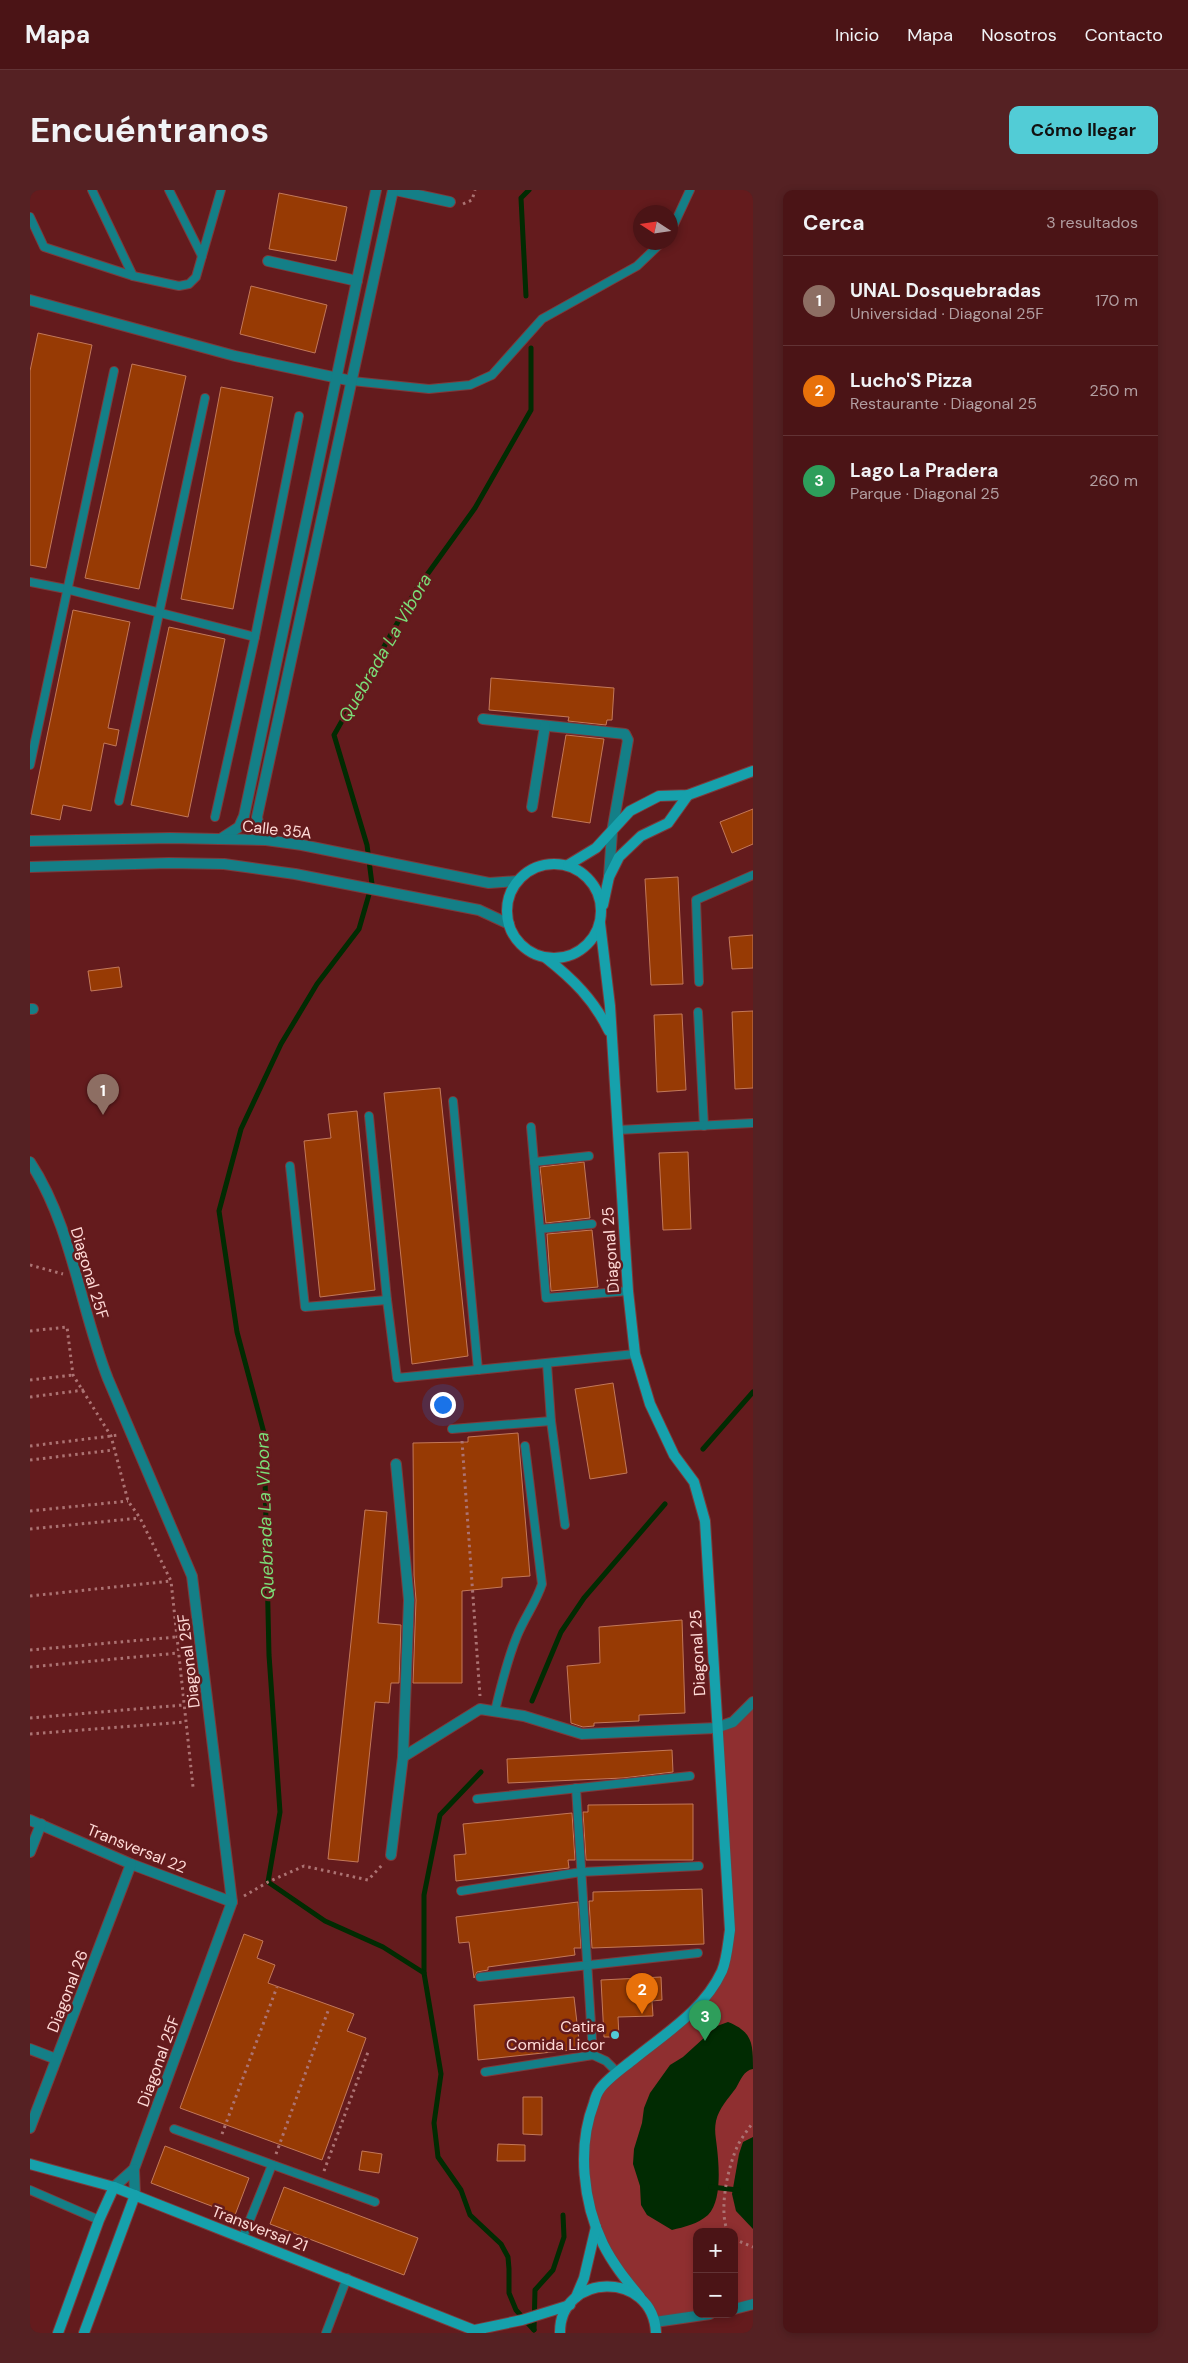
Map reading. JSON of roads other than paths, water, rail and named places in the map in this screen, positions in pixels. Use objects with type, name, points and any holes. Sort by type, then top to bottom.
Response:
[{"type":"street","points":[[222,838],[239,827],[244,816],[376,190]]},
{"type":"street","points":[[266,840],[259,829],[257,817],[394,190],[450,202]]},
{"type":"street","points":[[268,260],[357,280]]},
{"type":"street","points":[[30,300],[235,356],[352,381]]},
{"type":"street","points":[[483,719],[622,732],[625,734],[628,740],[612,832],[608,877],[600,923],[595,936],[585,947],[573,955],[545,958],[533,954],[522,946],[508,924],[507,909],[510,894],[517,881],[527,871],[540,865],[554,863],[568,865],[581,871],[592,882],[599,894],[602,909]]},
{"type":"street","points":[[532,807],[545,726]]},
{"type":"street","points":[[568,865],[596,848],[630,811],[659,796],[688,795],[753,771]]},
{"type":"street","points":[[608,877],[618,857],[641,836],[668,823],[688,795]]},
{"type":"street","name":"Calle 35A","points":[[30,841],[222,838],[266,840],[302,845],[489,883],[517,881]]},
{"type":"street","points":[[30,867],[178,863],[224,864],[295,874],[479,910],[508,924]]},
{"type":"street","name":"Diagonal 25","points":[[600,923],[612,1037],[628,1291],[635,1354],[650,1404],[674,1455],[694,1482],[705,1521],[716,1728],[730,1930],[722,1970],[695,2010],[617,2072],[599,2090],[590,2113],[583,2150],[586,2181],[596,2226],[613,2261],[650,2309],[656,2328]]},
{"type":"street","name":"Diagonal 25","points":[[545,958],[585,992],[600,1013],[612,1037]]},
{"type":"street","name":"Diagonal 25F","points":[[30,1162],[50,1198],[102,1365],[192,1576],[232,1902],[134,2168],[135,2195],[84,2333]]},
{"type":"street","points":[[390,1855],[402,1757],[408,1600],[396,1464]]},
{"type":"street","points":[[402,1757],[480,1709],[524,1716],[582,1734],[716,1728],[733,1722],[753,1702]]},
{"type":"street","name":"Transversal 22","points":[[30,1820],[131,1864],[232,1902]]},
{"type":"street","points":[[30,1852],[41,1824]]},
{"type":"street","name":"Diagonal 26","points":[[30,2128],[131,1864]]},
{"type":"street","points":[[30,2049],[56,2059]]},
{"type":"street","name":"Transversal 21","points":[[30,2164],[114,2187],[347,2278],[478,2332],[505,2325],[573,2301],[585,2291],[608,2286],[630,2291],[640,2297]]},
{"type":"street","name":"Diagonal 25F","points":[[58,2333],[99,2220],[114,2187],[134,2168]]},
{"type":"street","name":"Diagonal 25","points":[[560,2333],[564,2316],[584,2278],[596,2226]]},
{"type":"street","points":[[738,2307],[753,2304]]},
{"type":"street","points":[[656,2328],[695,2318]]},
{"type":"lane","points":[[92,190],[133,276]]},
{"type":"lane","points":[[169,190],[202,256]]},
{"type":"lane","points":[[30,216],[44,247],[133,276],[179,286],[189,284],[196,277],[221,190]]},
{"type":"lane","points":[[678,216],[690,190]]},
{"type":"lane","points":[[352,381],[429,389],[470,385],[492,375],[542,319],[637,266],[654,250]]},
{"type":"lane","points":[[30,764],[114,372]]},
{"type":"lane","points":[[119,801],[205,398]]},
{"type":"lane","points":[[215,817],[255,636],[299,416]]},
{"type":"lane","points":[[30,582],[66,589],[255,636]]},
{"type":"lane","points":[[700,982],[696,900],[753,875]]},
{"type":"lane","points":[[698,1012],[704,1126]]},
{"type":"lane","points":[[453,1101],[478,1370]]},
{"type":"lane","points":[[369,1116],[387,1300],[397,1378],[635,1354]]},
{"type":"lane","points":[[618,1130],[753,1123]]},
{"type":"lane","points":[[531,1127],[546,1298],[628,1291]]},
{"type":"lane","points":[[534,1162],[589,1156]]},
{"type":"lane","points":[[290,1166],[305,1307],[387,1300]]},
{"type":"lane","points":[[540,1229],[592,1224]]},
{"type":"lane","points":[[547,1364],[551,1421],[565,1525]]},
{"type":"lane","points":[[452,1429],[551,1421]]},
{"type":"lane","points":[[494,1711],[517,1634],[536,1603],[542,1584],[525,1446]]},
{"type":"lane","points":[[477,1799],[690,1776]]},
{"type":"lane","points":[[576,1788],[593,2055]]},
{"type":"lane","points":[[461,1891],[581,1872],[699,1866]]},
{"type":"lane","points":[[480,1977],[698,1953]]},
{"type":"lane","points":[[485,2072],[593,2055],[606,2061],[617,2072]]},
{"type":"lane","points":[[174,2129],[375,2202]]},
{"type":"lane","points":[[243,2237],[272,2165]]},
{"type":"lane","points":[[30,2190],[99,2220]]},
{"type":"lane","points":[[326,2333],[347,2278]]},
{"type":"waterway","name":"Quebrada La Vibora","points":[[526,296],[521,198],[529,190]]},
{"type":"waterway","name":"Quebrada La Vibora","points":[[424,1973],[383,1947],[325,1921],[268,1882],[280,1812],[269,1655],[264,1433],[237,1332],[219,1211],[241,1129],[281,1044],[317,984],[359,929],[372,884],[367,845],[334,735],[416,590],[475,508],[531,410],[531,348]]},
{"type":"waterway","points":[[703,1449],[753,1392]]},
{"type":"waterway","points":[[532,1701],[561,1632],[584,1598],[665,1504]]},
{"type":"waterway","name":"Quebrada La Vibora","points":[[481,1772],[440,1815],[424,1895],[424,1973],[441,2074],[434,2123],[438,2157],[461,2190],[470,2215],[501,2244],[508,2257],[509,2293],[516,2310],[534,2330]]},
{"type":"waterway","points":[[711,2187],[738,2190]]},
{"type":"waterway","points":[[534,2330],[535,2290],[553,2270],[564,2237],[563,2215]]},
{"type":"place","name":"UNAL Dosquebradas","points":[[103,1115]]},
{"type":"place","name":"Lucho'S Pizza","points":[[642,2014]]},
{"type":"place","name":"Catira Comida Licor","points":[[615,2035]]},
{"type":"place","name":"Lago La Pradera","points":[[705,2041]]}]
